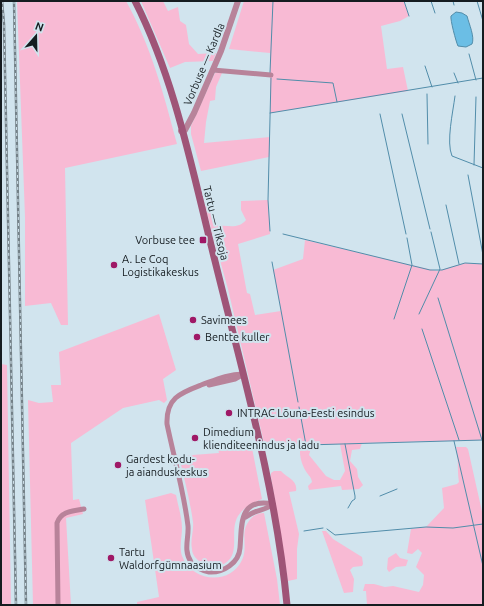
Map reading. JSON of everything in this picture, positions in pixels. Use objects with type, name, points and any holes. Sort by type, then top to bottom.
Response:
[{"type":"main road","name":"Tartu — Tiksoja","points":[[135,1],[158,54],[182,131],[263,454],[275,521],[287,605]]},
{"type":"street","name":"Vorbuse — Kardla","points":[[182,131],[185,130],[191,120],[213,70],[231,26],[238,1]]},
{"type":"street","points":[[213,70],[271,75]]},
{"type":"street","points":[[243,374],[235,379],[200,385],[185,390],[173,400],[167,419],[188,528],[186,548],[191,561],[195,566],[209,572],[225,570],[238,556],[240,549],[242,520],[252,507],[263,502],[272,504]]},
{"type":"street","points":[[242,520],[253,511],[269,508],[272,504]]},
{"type":"street","points":[[264,508],[271,513],[275,521]]},
{"type":"street","points":[[58,605],[57,523],[59,518],[65,513],[84,509]]},
{"type":"shaded area","points":[[17,1],[126,1],[150,53],[162,89],[177,144],[65,168],[68,325],[61,325],[51,303],[25,306],[25,217]]},
{"type":"shaded area","points":[[141,1],[163,1],[168,11],[178,7],[180,21],[186,25],[189,44],[198,54],[216,53],[213,61],[185,62],[170,68]]},
{"type":"shaded area","points":[[244,1],[404,1],[409,16],[400,21],[381,26],[387,69],[403,67],[408,91],[270,113],[270,53],[229,49]]},
{"type":"shaded area","points":[[215,73],[222,73],[216,87],[215,100],[210,101],[204,143],[270,137],[269,157],[201,171],[191,134],[191,126]]},
{"type":"shaded area","points":[[268,200],[270,234],[238,244],[247,293],[250,294],[255,315],[281,311],[273,270],[303,259],[305,240],[437,271],[465,263],[483,264],[483,440],[362,443],[360,449],[352,450],[350,461],[357,469],[358,477],[363,485],[359,489],[342,490],[341,486],[309,490],[308,486],[312,482],[301,460],[301,445],[265,447],[228,289],[205,206],[211,205],[215,225],[236,226],[246,220],[241,210],[241,201]],"holes":[[[340,444],[345,471],[340,480],[334,480],[326,476],[309,455],[312,445]]]},
{"type":"shaded area","points":[[159,314],[176,370],[163,379],[167,400],[164,403],[159,400],[123,408],[71,443],[73,500],[79,499],[83,514],[66,518],[71,605],[33,605],[28,400],[39,403],[53,402],[51,385],[61,385],[59,352]]},
{"type":"shaded area","points":[[1,364],[7,365],[11,605],[1,605]]},
{"type":"shaded area","points":[[456,447],[466,447],[468,449],[483,516],[483,605],[367,605],[366,591],[363,591],[365,584],[374,584],[385,587],[393,586],[419,592],[423,585],[424,575],[416,567],[422,553],[418,549],[412,554],[407,553],[411,529],[426,527],[444,508],[442,488],[457,484],[459,482]]},
{"type":"shaded area","points":[[252,448],[262,499],[248,506],[238,516],[234,530],[233,551],[227,562],[215,567],[208,566],[197,559],[192,551],[191,542],[193,522],[189,497],[179,456],[219,453],[218,449]]},
{"type":"shaded area","points":[[274,471],[281,471],[294,482],[296,487],[296,491],[289,492],[299,534],[297,549],[297,579],[288,581],[271,477],[271,473]]},
{"type":"shaded area","points":[[171,493],[176,495],[181,516],[182,556],[187,565],[194,571],[202,576],[211,578],[229,574],[236,568],[244,555],[245,528],[247,524],[254,516],[264,513],[277,579],[280,605],[137,605],[137,602],[159,597],[145,500]]},
{"type":"shaded area","points":[[322,531],[326,531],[333,539],[362,557],[362,566],[353,567],[350,570],[354,579],[353,592],[344,593]]},
{"type":"shaded area","points":[[396,553],[400,558],[408,560],[406,566],[396,567],[389,572],[387,569],[388,558]]},
{"type":"water","points":[[456,12],[467,16],[471,30],[473,41],[472,44],[466,47],[458,46],[452,26],[451,16]]},
{"type":"waterway","points":[[270,73],[273,1]]},
{"type":"waterway","points":[[404,1],[409,16]]},
{"type":"waterway","points":[[431,1],[435,13]]},
{"type":"waterway","points":[[453,1],[454,5]]},
{"type":"waterway","points":[[477,1],[483,21]]},
{"type":"waterway","points":[[469,54],[476,80]]},
{"type":"waterway","points":[[425,66],[432,87]]},
{"type":"waterway","points":[[454,73],[458,83]]},
{"type":"waterway","points":[[270,231],[268,200],[271,78]]},
{"type":"waterway","points":[[270,113],[483,78]]},
{"type":"waterway","points":[[277,79],[333,83],[337,102]]},
{"type":"waterway","points":[[427,94],[428,144]]},
{"type":"waterway","points":[[455,96],[450,135],[450,150],[452,156],[483,168]]},
{"type":"waterway","points":[[474,165],[476,97]]},
{"type":"waterway","points":[[380,114],[406,234]]},
{"type":"waterway","points":[[402,114],[430,229]]},
{"type":"waterway","points":[[468,175],[483,255]]},
{"type":"waterway","points":[[446,205],[459,264]]},
{"type":"waterway","points":[[419,314],[440,269],[431,232]]},
{"type":"waterway","points":[[283,234],[430,270],[442,270],[465,263],[483,264]]},
{"type":"waterway","points":[[394,319],[412,265],[407,238]]},
{"type":"waterway","points":[[272,262],[298,402]]},
{"type":"waterway","points":[[438,298],[482,440]]},
{"type":"waterway","points":[[422,329],[459,440]]},
{"type":"waterway","points":[[299,407],[306,445],[483,440]]},
{"type":"waterway","points":[[454,441],[483,566]]},
{"type":"waterway","points":[[345,444],[355,496],[355,499],[348,508]]},
{"type":"waterway","points":[[380,496],[397,489]]},
{"type":"waterway","points":[[327,529],[335,535],[426,527],[453,528],[483,524]]},
{"type":"waterway","points":[[304,531],[323,528]]},
{"type":"railway","points":[[2,1],[4,24],[16,605]]},
{"type":"railway","points":[[14,1],[26,605]]},
{"type":"place","name":"Vorbuse tee","points":[[203,240]]},
{"type":"place","name":"A. Le Coq Logistikakeskus","points":[[114,265]]},
{"type":"place","name":"Savimees","points":[[193,320]]},
{"type":"place","name":"Bentte kuller","points":[[197,337]]},
{"type":"place","name":"INTRAC Lõuna-Eesti esindus","points":[[229,413]]},
{"type":"place","name":"Dimedium klienditeenindus ja ladu","points":[[195,438]]},
{"type":"place","name":"Gardest kodu- ja aianduskeskus","points":[[118,465]]},
{"type":"place","name":"Tartu Waldorfgümnaasium","points":[[111,558]]}]
